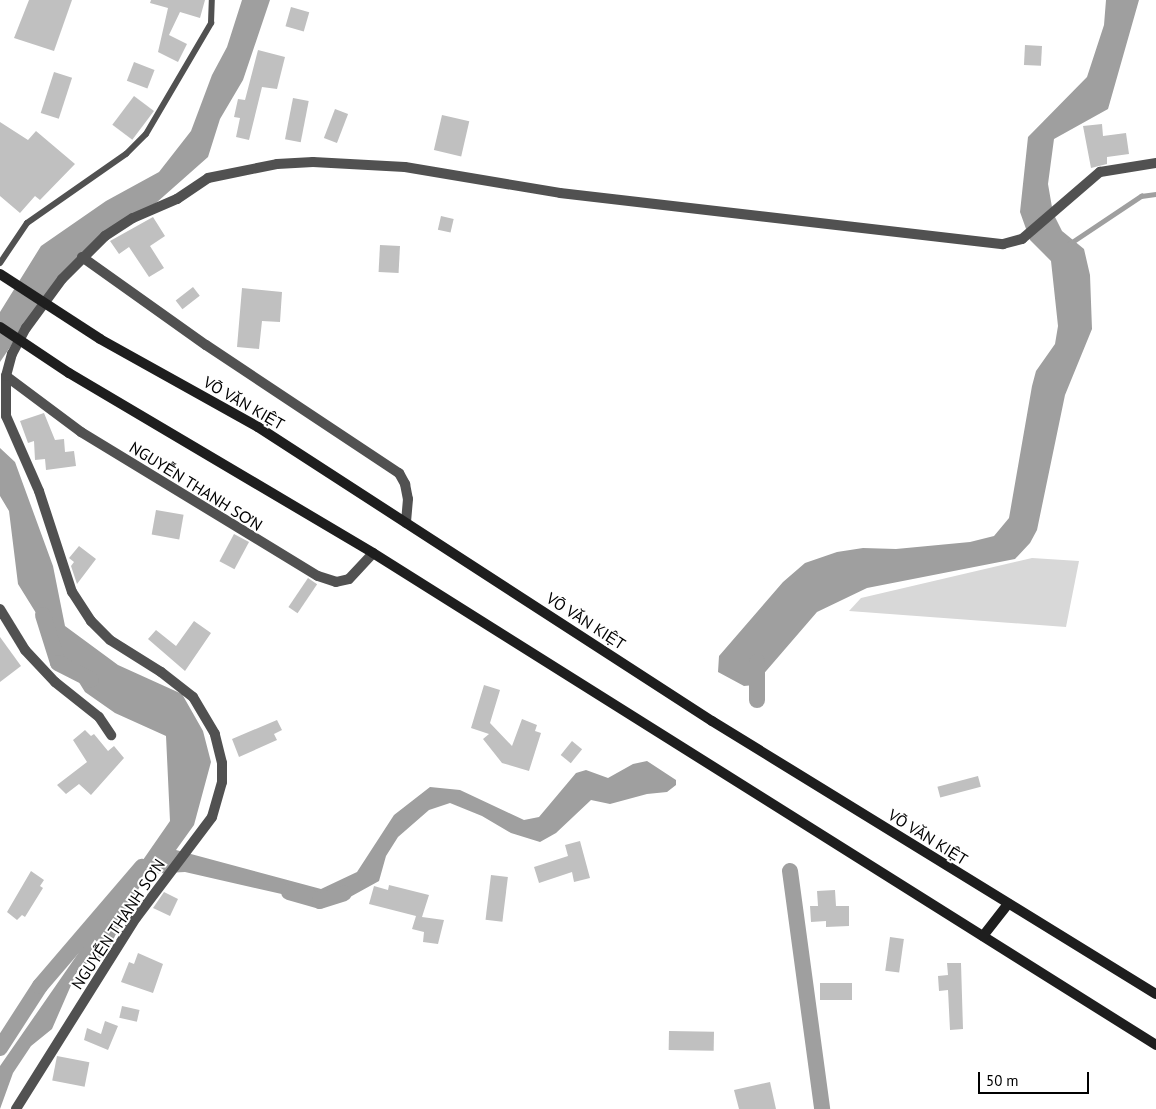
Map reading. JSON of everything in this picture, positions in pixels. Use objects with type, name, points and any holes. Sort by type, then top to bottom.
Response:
[{"type":"main road","name":"VÕ VĂN KIỆT","points":[[0,274],[100,339],[258,427],[712,721],[1156,994]]},
{"type":"main road","points":[[0,327],[69,373],[373,553],[1156,1044]]},
{"type":"main road","points":[[983,936],[1008,904]]},
{"type":"street","name":"NGUYỄN THANH SƠN","points":[[16,1109],[20,1097],[163,878],[212,817],[218,800],[222,763],[215,734],[193,697],[161,672],[110,640],[90,621],[72,592],[39,491],[6,416],[6,376],[12,354],[26,328],[82,257],[115,229],[171,202],[208,178],[268,166],[313,162],[405,167],[550,192],[1009,243],[1022,239],[1082,184],[1100,172],[1156,163]]},
{"type":"street","points":[[82,257],[206,345],[399,473],[405,484],[408,499],[406,523]]},
{"type":"street","name":"NGUYỄN THANH SƠN","points":[[6,376],[82,432],[318,576],[336,582],[349,579],[373,553]]},
{"type":"street","points":[[0,609],[25,650],[55,682],[99,717],[111,735]]},
{"type":"lane","points":[[0,263],[27,224],[126,154],[146,134],[211,23],[212,0]]},
{"type":"shaded area","points":[[242,0],[270,0],[243,80],[220,119],[208,157],[156,203],[103,234],[19,334],[0,362],[0,312],[41,246],[106,201],[159,172],[191,131],[212,75],[227,47]]},
{"type":"shaded area","points":[[1106,0],[1139,0],[1108,109],[1054,139],[1048,184],[1053,213],[1062,231],[1084,249],[1090,275],[1092,329],[1065,395],[1037,530],[1030,543],[1015,559],[867,588],[817,612],[754,685],[744,686],[718,672],[719,656],[783,582],[805,563],[837,552],[863,548],[896,549],[970,542],[994,536],[1009,518],[1032,386],[1036,371],[1055,344],[1058,326],[1051,261],[1030,240],[1020,212],[1028,137],[1087,77],[1104,25]]},
{"type":"shaded area","points":[[0,448],[15,462],[53,566],[65,626],[118,665],[182,694],[203,731],[211,762],[194,825],[176,850],[321,889],[357,872],[394,815],[430,787],[460,790],[524,820],[539,817],[576,773],[586,770],[608,778],[633,764],[647,761],[676,780],[676,785],[667,792],[647,794],[610,804],[591,800],[556,833],[540,842],[511,833],[482,816],[450,803],[429,810],[398,837],[386,856],[379,881],[341,902],[286,895],[185,872],[146,874],[105,956],[79,967],[52,1029],[31,1046],[13,1073],[0,1109],[0,1066],[170,821],[166,736],[115,713],[85,692],[18,584],[9,511],[0,496]]},
{"type":"shaded area","points":[[1032,558],[1079,561],[1066,627],[849,611],[861,598]]},
{"type":"building","points":[[29,0],[72,0],[54,51],[14,38]]},
{"type":"building","points":[[151,0],[205,0],[200,18],[180,12],[169,35],[187,44],[178,62],[158,52],[168,8],[150,3]]},
{"type":"building","points":[[291,7],[309,12],[304,31],[285,26]]},
{"type":"building","points":[[1025,45],[1042,46],[1041,66],[1024,65]]},
{"type":"building","points":[[258,50],[285,57],[277,89],[262,87],[249,140],[236,137],[240,118],[234,117],[238,99],[245,100]]},
{"type":"building","points":[[134,62],[155,70],[147,89],[127,81]]},
{"type":"building","points":[[54,72],[72,78],[59,119],[41,113]]},
{"type":"building","points":[[134,96],[154,111],[132,140],[112,125]]},
{"type":"building","points":[[293,98],[309,101],[301,142],[285,139]]},
{"type":"building","points":[[335,109],[348,114],[337,143],[324,138]]},
{"type":"building","points":[[442,115],[469,121],[461,156],[434,150]]},
{"type":"building","points":[[0,122],[28,140],[36,131],[75,164],[40,200],[35,196],[20,213],[0,196]]},
{"type":"building","points":[[1102,124],[1103,136],[1126,133],[1129,154],[1107,157],[1107,164],[1091,168],[1083,126]]},
{"type":"building","points":[[441,216],[454,219],[451,233],[438,230]]},
{"type":"building","points":[[153,217],[165,236],[150,246],[164,268],[149,277],[129,247],[119,254],[110,241]]},
{"type":"building","points":[[380,245],[400,246],[399,273],[379,272]]},
{"type":"building","points":[[193,287],[200,296],[182,309],[176,301]]},
{"type":"building","points":[[242,288],[282,292],[280,322],[262,321],[259,349],[237,347]]},
{"type":"building","points":[[44,413],[55,440],[64,439],[65,452],[74,451],[76,466],[46,470],[45,459],[35,460],[34,441],[28,443],[20,421]]},
{"type":"building","points":[[156,510],[184,515],[179,539],[152,535]]},
{"type":"building","points":[[234,534],[249,542],[234,569],[219,561]]},
{"type":"building","points":[[79,546],[96,559],[77,584],[71,566],[74,562],[69,558]]},
{"type":"building","points":[[308,578],[317,584],[298,613],[288,607]]},
{"type":"building","points":[[194,621],[211,633],[185,671],[148,639],[156,630],[176,646]]},
{"type":"building","points":[[0,637],[21,666],[0,682]]},
{"type":"building","points":[[484,685],[500,690],[490,723],[512,746],[522,719],[537,725],[535,731],[541,733],[529,771],[502,763],[483,739],[489,734],[471,728]]},
{"type":"building","points":[[277,720],[282,730],[274,734],[277,740],[239,757],[232,739]]},
{"type":"building","points":[[85,730],[91,736],[94,734],[108,751],[114,746],[124,758],[91,795],[79,784],[66,794],[57,785],[87,762],[73,740]]},
{"type":"building","points":[[572,741],[582,749],[571,763],[561,755]]},
{"type":"building","points":[[978,776],[981,787],[940,797],[937,787]]},
{"type":"building","points":[[580,841],[590,878],[574,882],[572,872],[539,883],[534,867],[568,856],[565,845]]},
{"type":"building","points":[[31,871],[44,880],[40,886],[43,888],[25,917],[22,915],[17,920],[7,912]]},
{"type":"building","points":[[491,875],[508,877],[502,922],[486,920]]},
{"type":"building","points":[[389,885],[429,895],[422,917],[444,920],[438,944],[423,942],[424,932],[412,929],[416,916],[369,904],[374,886],[388,890]]},
{"type":"building","points":[[835,890],[836,906],[849,906],[849,926],[826,927],[826,921],[811,922],[810,906],[818,906],[817,891]]},
{"type":"building","points":[[164,892],[178,899],[170,916],[153,908]]},
{"type":"building","points":[[890,937],[904,939],[899,973],[885,971]]},
{"type":"building","points":[[138,953],[163,964],[153,993],[121,982],[129,962],[134,964]]},
{"type":"building","points":[[947,963],[961,963],[963,1029],[950,1030],[948,990],[939,991],[938,976],[948,975]]},
{"type":"building","points":[[820,983],[852,983],[852,1000],[820,1000]]},
{"type":"building","points":[[122,1006],[140,1010],[137,1022],[119,1018]]},
{"type":"building","points":[[105,1021],[118,1026],[108,1050],[84,1040],[87,1028],[101,1034]]},
{"type":"building","points":[[669,1031],[714,1032],[714,1051],[669,1050]]},
{"type":"building","points":[[57,1056],[89,1062],[85,1087],[52,1081]]},
{"type":"building","points":[[770,1082],[776,1109],[739,1109],[734,1090]]},
{"type":"waterway","points":[[1069,244],[1141,196],[1156,194]]},
{"type":"waterway","points":[[43,615],[58,663],[91,680]]},
{"type":"waterway","points":[[757,662],[757,700]]},
{"type":"waterway","points":[[0,1048],[40,986],[142,867]]},
{"type":"waterway","points":[[790,871],[822,1109]]},
{"type":"waterway","points":[[289,892],[320,901],[344,893]]}]
